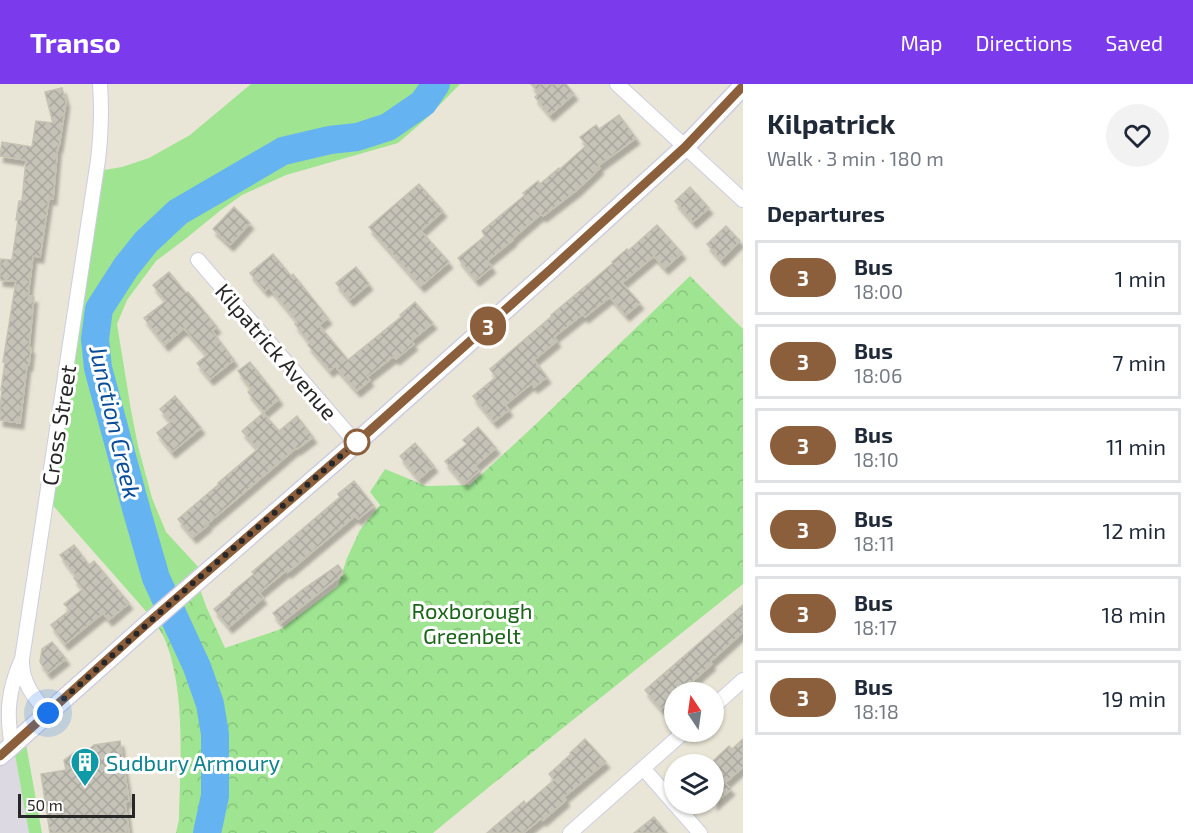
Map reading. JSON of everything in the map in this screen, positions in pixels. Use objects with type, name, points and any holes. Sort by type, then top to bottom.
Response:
[{"type":"street","name":"Cross Street","points":[[48,713],[29,690],[22,659],[98,159],[102,104],[100,84]]},
{"type":"street","points":[[617,84],[743,200]]},
{"type":"street","points":[[6,751],[193,583],[356,443],[551,269],[685,147],[743,86]]},
{"type":"street","name":"Kilpatrick Avenue","points":[[198,260],[356,443]]},
{"type":"street","name":"Cross Street","points":[[6,751],[12,686],[22,659]]},
{"type":"street","points":[[724,697],[743,680]]},
{"type":"street","points":[[570,833],[673,742]]},
{"type":"street","points":[[644,768],[700,833]]},
{"type":"shaded area","points":[[13,743],[29,833],[0,833],[0,756]]},
{"type":"green space","points":[[251,84],[460,84],[427,118],[398,143],[286,175],[242,195],[156,261],[127,300],[117,324],[138,446],[152,498],[166,532],[203,572],[152,618],[48,500],[98,171],[122,167],[149,158],[190,135]]},
{"type":"green space","name":"Roxborough Greenbelt","points":[[690,276],[743,329],[743,584],[433,833],[176,833],[179,819],[180,776],[177,684],[165,639],[152,618],[196,578],[225,648],[281,629],[338,586],[347,558],[360,530],[380,505],[370,492],[385,469],[426,486],[470,485]]},
{"type":"green space","points":[[24,733],[42,833],[29,833],[13,743]]},
{"type":"building","points":[[531,84],[566,84],[574,94],[550,115],[535,97],[539,93]]},
{"type":"building","points":[[62,88],[66,102],[59,147],[58,144],[53,199],[49,198],[40,257],[33,256],[28,296],[34,297],[29,347],[31,348],[20,423],[0,420],[5,362],[3,362],[16,281],[0,280],[0,259],[12,260],[26,160],[0,156],[2,142],[32,147],[36,121],[53,123],[45,92]]},
{"type":"building","points":[[619,115],[636,138],[598,166],[600,168],[577,190],[543,216],[541,214],[487,261],[492,267],[476,280],[458,258],[485,236],[482,231],[525,195],[523,193],[538,181],[540,184],[560,169],[587,145],[580,137],[596,125],[599,129]]},
{"type":"building","points":[[419,184],[443,211],[421,231],[449,262],[421,286],[369,227]]},
{"type":"building","points":[[690,187],[709,208],[693,222],[675,201]]},
{"type":"building","points":[[234,207],[250,223],[230,245],[213,229]]},
{"type":"building","points":[[657,225],[682,253],[665,268],[654,256],[622,283],[640,303],[626,315],[610,297],[585,317],[583,314],[554,337],[557,341],[534,360],[547,377],[534,387],[532,383],[505,405],[509,410],[494,422],[473,396],[496,377],[490,369]]},
{"type":"building","points":[[726,226],[740,241],[721,260],[707,244]]},
{"type":"building","points":[[273,254],[291,276],[293,274],[328,318],[319,325],[348,360],[402,316],[400,315],[415,302],[433,323],[411,341],[414,344],[396,359],[394,356],[367,377],[370,380],[357,391],[335,366],[330,371],[308,345],[310,343],[295,324],[298,322],[269,287],[265,291],[250,273]]},
{"type":"building","points":[[356,267],[369,284],[350,300],[336,283]]},
{"type":"building","points":[[169,272],[217,327],[212,331],[234,360],[210,379],[197,363],[207,355],[184,328],[165,345],[144,318],[166,301],[153,285]]},
{"type":"building","points":[[250,362],[279,399],[264,412],[248,392],[251,389],[238,371]]},
{"type":"building","points":[[175,396],[201,428],[172,452],[157,433],[171,422],[160,409]]},
{"type":"building","points":[[263,413],[279,431],[297,416],[313,437],[296,448],[193,537],[178,519],[258,449],[242,431]]},
{"type":"building","points":[[478,427],[496,448],[475,466],[479,471],[464,484],[445,461],[467,444],[463,440]]},
{"type":"building","points":[[415,443],[434,466],[419,479],[400,456]]},
{"type":"building","points":[[354,481],[374,506],[358,519],[355,516],[259,593],[263,598],[229,627],[214,609],[254,574],[252,572],[340,497],[338,494]]},
{"type":"building","points":[[74,545],[89,565],[94,561],[129,603],[109,620],[103,613],[65,644],[51,625],[70,610],[64,604],[83,589],[60,555]]},
{"type":"building","points":[[338,565],[344,573],[281,623],[273,613]]},
{"type":"building","points":[[743,605],[743,632],[692,682],[664,682],[664,706],[661,709],[645,690]]},
{"type":"building","points":[[52,642],[66,659],[48,673],[40,662],[42,649]]},
{"type":"building","points":[[585,739],[606,762],[564,797],[566,800],[543,820],[542,818],[523,833],[487,833],[524,801],[526,804],[554,780],[549,774]]},
{"type":"building","points":[[743,739],[743,767],[725,783],[731,789],[724,795],[724,754],[720,754],[729,746],[732,749]]},
{"type":"building","name":"Sudbury Armoury","points":[[120,741],[129,801],[125,802],[129,833],[50,833],[41,774],[66,770],[64,760],[75,752],[83,755],[94,745]]},
{"type":"building","points":[[654,817],[667,833],[634,833]]},
{"type":"waterway","name":"Junction Creek","points":[[207,833],[215,796],[215,734],[210,704],[197,667],[156,578],[137,512],[98,368],[95,339],[99,309],[126,267],[146,242],[178,212],[283,151],[330,140],[357,137],[388,127],[423,103],[436,84]]},
{"type":"bus line","name":"3","points":[[0,756],[149,622],[459,352],[685,147],[743,86]]},
{"type":"place","name":"Sudbury Armoury","points":[[85,788]]},
{"type":"route","points":[[48,713],[193,583],[357,442]]}]
